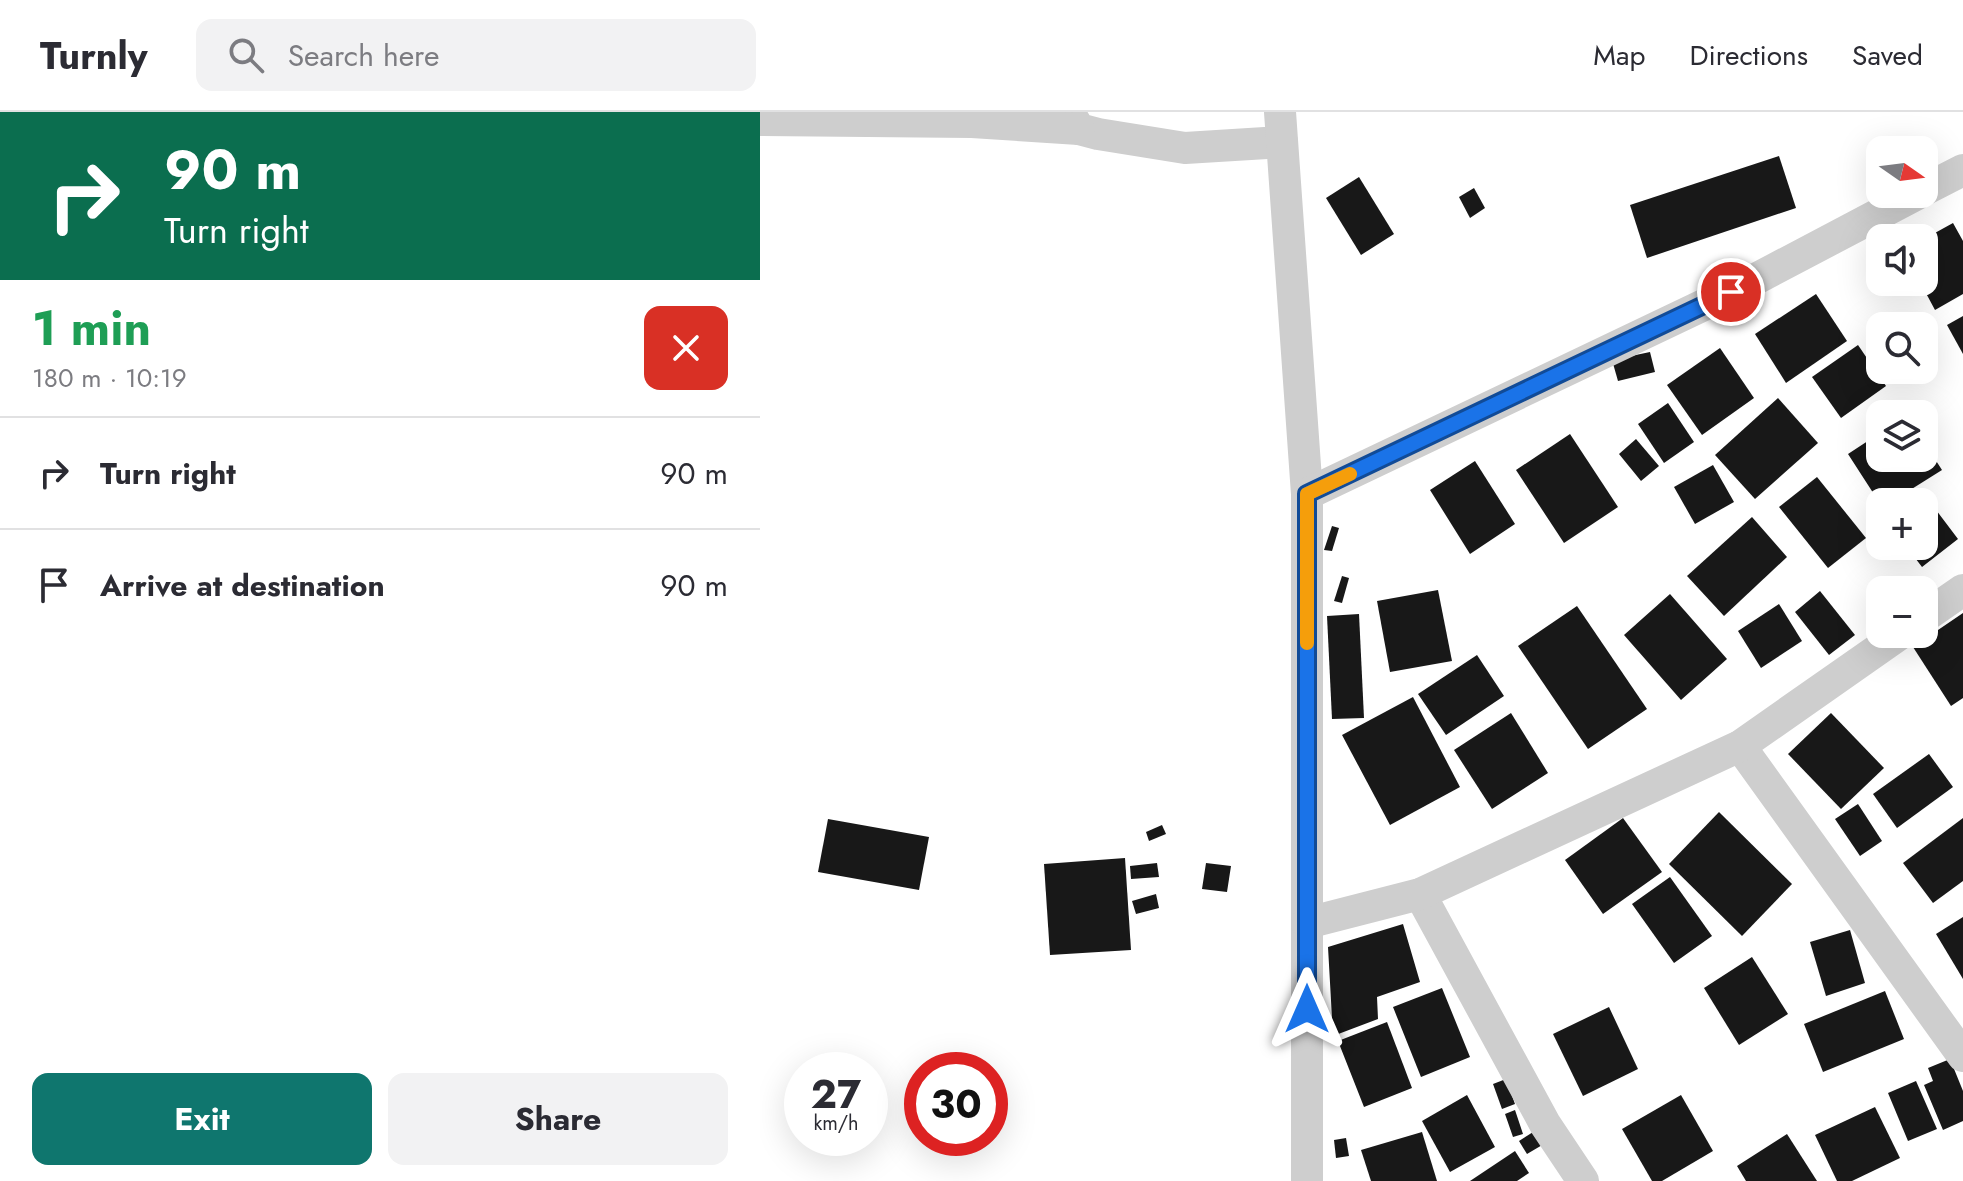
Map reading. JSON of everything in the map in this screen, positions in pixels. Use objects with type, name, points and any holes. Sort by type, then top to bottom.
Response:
[{"type":"street","points":[[760,120],[1074,120],[1098,134],[1185,148],[1281,127],[1307,494],[1307,1181]]},
{"type":"street","points":[[1938,183],[1963,170]]},
{"type":"street","points":[[1307,494],[1731,292],[1890,208]]},
{"type":"street","points":[[1938,607],[1963,590]]},
{"type":"street","points":[[1307,923],[1420,894],[1740,746],[1880,648]]},
{"type":"street","points":[[1740,746],[1963,1056]]},
{"type":"street","points":[[1420,894],[1545,1124],[1583,1181]]},
{"type":"building","points":[[1779,156],[1796,208],[1647,258],[1630,205]]},
{"type":"building","points":[[1359,177],[1394,234],[1361,255],[1326,198]]},
{"type":"building","points":[[1474,188],[1485,208],[1470,218],[1459,197]]},
{"type":"building","points":[[1953,223],[1963,241],[1963,294],[1935,310],[1928,296],[1938,296],[1938,231]]},
{"type":"building","points":[[1816,294],[1847,341],[1786,383],[1755,334]]},
{"type":"building","points":[[1963,316],[1963,354],[1947,325]]},
{"type":"building","points":[[1858,345],[1866,357],[1866,384],[1886,386],[1841,418],[1812,377]]},
{"type":"building","points":[[1720,348],[1754,398],[1702,435],[1667,385]]},
{"type":"building","points":[[1650,352],[1655,372],[1618,381],[1612,360]]},
{"type":"building","points":[[1778,398],[1818,443],[1755,499],[1715,455]]},
{"type":"building","points":[[1668,403],[1694,442],[1664,463],[1638,424]]},
{"type":"building","points":[[1570,434],[1618,507],[1564,543],[1516,470]]},
{"type":"building","points":[[1636,439],[1659,466],[1641,481],[1619,454]]},
{"type":"building","points":[[1866,442],[1866,472],[1938,472],[1938,464],[1942,470],[1913,488],[1870,488],[1848,454]]},
{"type":"building","points":[[1475,461],[1515,524],[1470,554],[1430,490]]},
{"type":"building","points":[[1713,465],[1734,502],[1695,524],[1674,487]]},
{"type":"building","points":[[1817,477],[1866,538],[1828,568],[1779,507]]},
{"type":"building","points":[[1938,513],[1958,539],[1938,555]]},
{"type":"building","points":[[1752,517],[1787,557],[1724,616],[1687,576]]},
{"type":"building","points":[[1332,526],[1339,528],[1332,551],[1324,550]]},
{"type":"building","points":[[1917,560],[1931,560],[1922,567]]},
{"type":"building","points":[[1342,576],[1349,578],[1342,603],[1334,601]]},
{"type":"building","points":[[1438,590],[1452,661],[1390,672],[1377,601]]},
{"type":"building","points":[[1820,591],[1855,635],[1829,655],[1795,612]]},
{"type":"building","points":[[1670,594],[1727,659],[1681,700],[1624,635]]},
{"type":"building","points":[[1779,604],[1802,641],[1761,668],[1738,631]]},
{"type":"building","points":[[1577,606],[1647,709],[1588,749],[1518,646]]},
{"type":"building","points":[[1963,613],[1963,698],[1951,706],[1914,648],[1938,648],[1938,630]]},
{"type":"building","points":[[1359,614],[1364,718],[1332,719],[1327,616]]},
{"type":"building","points":[[1477,655],[1504,696],[1446,735],[1418,694]]},
{"type":"building","points":[[1413,697],[1460,787],[1390,825],[1342,735]]},
{"type":"building","points":[[1511,713],[1548,773],[1492,809],[1454,750]]},
{"type":"building","points":[[1831,713],[1884,768],[1841,809],[1788,754]]},
{"type":"building","points":[[1929,754],[1953,787],[1897,828],[1873,794]]},
{"type":"building","points":[[1858,804],[1882,841],[1860,856],[1835,819]]},
{"type":"building","points":[[1719,812],[1792,884],[1742,936],[1669,864]]},
{"type":"building","points":[[1623,818],[1662,872],[1603,914],[1565,860]]},
{"type":"building","points":[[1963,818],[1963,881],[1933,903],[1903,863]]},
{"type":"building","points":[[828,819],[929,837],[919,890],[818,872]]},
{"type":"building","points":[[1162,825],[1166,834],[1149,841],[1146,832]]},
{"type":"building","points":[[1125,858],[1131,950],[1050,955],[1044,864]]},
{"type":"building","points":[[1157,863],[1159,877],[1131,879],[1130,866]]},
{"type":"building","points":[[1206,863],[1231,866],[1227,892],[1202,889]]},
{"type":"building","points":[[1670,877],[1712,936],[1674,963],[1632,904]]},
{"type":"building","points":[[1156,894],[1159,908],[1136,914],[1132,901]]},
{"type":"building","points":[[1963,917],[1963,979],[1936,934]]},
{"type":"building","points":[[1403,924],[1420,982],[1377,997],[1378,1019],[1333,1036],[1328,947]]},
{"type":"building","points":[[1850,930],[1865,983],[1826,996],[1810,942]]},
{"type":"building","points":[[1752,957],[1788,1014],[1739,1045],[1704,988]]},
{"type":"building","points":[[1442,988],[1470,1057],[1421,1077],[1393,1007]]},
{"type":"building","points":[[1885,991],[1904,1039],[1823,1072],[1804,1024]]},
{"type":"building","points":[[1609,1007],[1638,1069],[1583,1096],[1553,1034]]},
{"type":"building","points":[[1387,1022],[1412,1088],[1364,1107],[1338,1041]]},
{"type":"building","points":[[1950,1059],[1963,1091],[1963,1121],[1943,1130],[1924,1085],[1933,1081],[1928,1068]]},
{"type":"building","points":[[1506,1079],[1515,1104],[1502,1109],[1493,1084]]},
{"type":"building","points":[[1916,1081],[1937,1129],[1908,1141],[1888,1093]]},
{"type":"building","points":[[1467,1095],[1495,1147],[1450,1172],[1422,1121]]},
{"type":"building","points":[[1681,1095],[1713,1151],[1662,1181],[1652,1181],[1622,1129]]},
{"type":"building","points":[[1875,1107],[1900,1158],[1852,1181],[1837,1181],[1815,1135]]},
{"type":"building","points":[[1515,1110],[1523,1134],[1513,1137],[1505,1114]]},
{"type":"building","points":[[1541,1127],[1549,1141],[1527,1154],[1519,1141]]},
{"type":"building","points":[[1422,1132],[1437,1181],[1371,1181],[1361,1150]]},
{"type":"building","points":[[1787,1134],[1817,1181],[1746,1181],[1737,1166]]},
{"type":"building","points":[[1346,1138],[1349,1156],[1336,1158],[1334,1140]]},
{"type":"building","points":[[1515,1151],[1529,1173],[1517,1181],[1470,1181]]},
{"type":"slow traffic","points":[[1307,643],[1307,494],[1350,474]]},
{"type":"route","points":[[1307,1009],[1307,494],[1731,292]]}]
